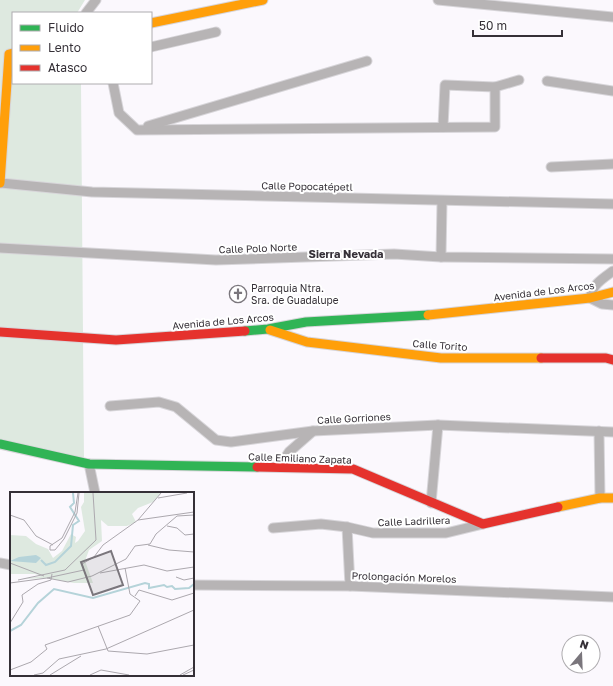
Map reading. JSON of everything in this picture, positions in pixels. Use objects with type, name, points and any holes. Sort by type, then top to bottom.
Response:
[{"type":"street","points":[[87,12],[96,0]]},
{"type":"street","points":[[152,23],[263,0]]},
{"type":"street","points":[[438,0],[613,17]]},
{"type":"street","points":[[152,47],[216,32]]},
{"type":"street","points":[[1,183],[4,71],[11,54]]},
{"type":"street","points":[[137,130],[367,61]]},
{"type":"street","points":[[443,127],[445,86],[495,87],[519,80]]},
{"type":"street","points":[[547,81],[613,91]]},
{"type":"street","points":[[113,84],[120,113],[137,130],[495,127],[495,87]]},
{"type":"street","points":[[551,167],[613,164]]},
{"type":"street","name":"Calle Popocatépetl","points":[[1,183],[92,192],[613,204]]},
{"type":"street","points":[[441,257],[442,200]]},
{"type":"street","name":"Calle Polo Norte","points":[[0,248],[216,260],[394,254],[441,257],[613,259]]},
{"type":"street","points":[[613,271],[596,284],[592,290],[590,298],[602,304],[613,305]]},
{"type":"street","name":"Avenida de Los Arcos","points":[[0,332],[116,340],[268,329],[306,322],[440,314],[590,298],[613,292]]},
{"type":"street","name":"Calle Torito","points":[[268,329],[307,342],[441,358],[606,358],[613,360]]},
{"type":"street","name":"Calle Gorriones","points":[[110,406],[159,402],[176,407],[216,440],[231,442],[313,431],[438,425],[613,432]]},
{"type":"street","points":[[431,503],[438,425]]},
{"type":"street","points":[[279,467],[289,452],[313,431]]},
{"type":"street","points":[[599,431],[600,498]]},
{"type":"street","name":"Calle Emiliano Zapata","points":[[0,444],[89,464],[353,469],[483,524]]},
{"type":"street","points":[[89,464],[95,492]]},
{"type":"street","points":[[483,524],[600,498],[613,498]]},
{"type":"street","name":"Calle Ladrillera","points":[[273,528],[321,524],[347,527],[373,533],[446,533],[483,524]]},
{"type":"street","points":[[347,527],[350,586]]},
{"type":"street","points":[[0,563],[10,566]]},
{"type":"street","name":"Prolongación Morelos","points":[[194,585],[350,586],[613,597]]},
{"type":"shaded area","points":[[0,0],[85,0],[78,12],[12,12],[12,84],[81,84],[84,461],[0,439]]},
{"type":"traffic: fast","points":[[245,331],[268,329],[306,322],[428,315]]},
{"type":"traffic: fast","points":[[0,444],[89,464],[257,467]]},
{"type":"traffic: slow","points":[[152,23],[263,0]]},
{"type":"traffic: slow","points":[[0,183],[9,54],[12,53]]},
{"type":"traffic: slow","points":[[428,315],[590,298],[613,292]]},
{"type":"traffic: slow","points":[[270,330],[307,342],[441,358],[541,358]]},
{"type":"traffic: slow","points":[[558,507],[600,498],[613,498]]},
{"type":"traffic: jam","points":[[0,332],[116,340],[245,331]]},
{"type":"traffic: jam","points":[[541,358],[606,358],[613,360]]},
{"type":"traffic: jam","points":[[257,467],[353,469],[483,524],[558,507]]},
{"type":"place","name":"Parroquia Ntra. Sra. de Guadalupe","points":[[238,294]]},
{"type":"district","name":"Sierra Nevada","points":[[346,253]]}]
